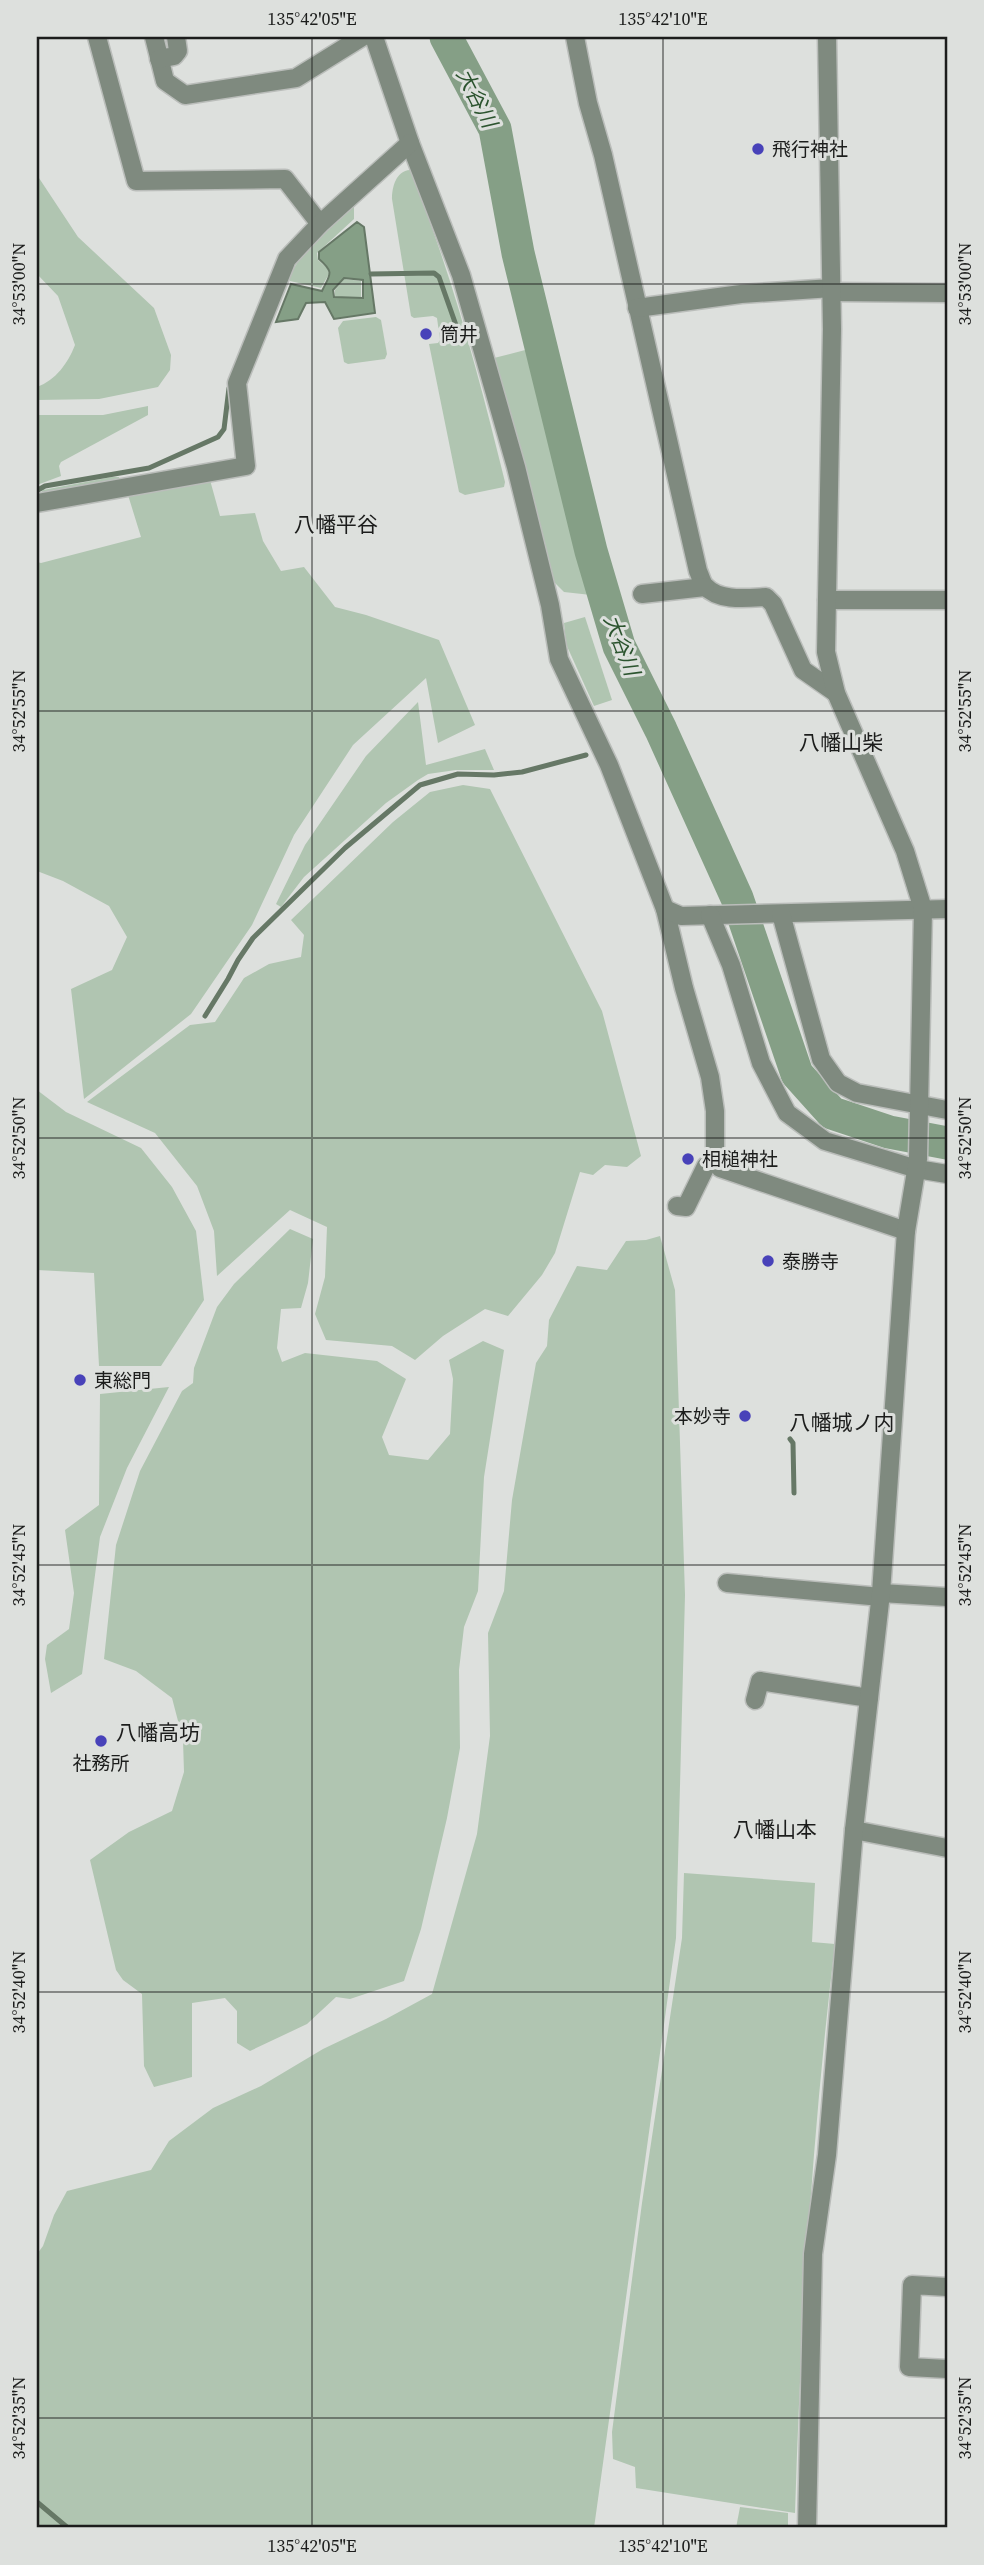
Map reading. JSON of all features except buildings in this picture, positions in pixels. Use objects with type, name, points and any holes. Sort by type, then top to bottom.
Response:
[{"type":"street","points":[[97,37],[136,181],[285,178],[320,224]]},
{"type":"street","points":[[154,37],[165,82],[185,95],[296,78],[362,37]]},
{"type":"street","points":[[159,59],[174,56],[178,51],[176,37]]},
{"type":"street","points":[[374,37],[410,143],[461,275],[516,467],[550,605],[559,659],[609,765],[664,909],[710,1077],[715,1111],[715,1159],[720,1168],[906,1231]]},
{"type":"street","points":[[575,37],[588,103],[603,155],[698,571],[705,587]]},
{"type":"street","points":[[807,2528],[813,2254],[827,2155],[854,1830],[881,1595],[906,1231],[918,1164],[923,909],[905,851],[836,693],[826,652],[832,290],[828,37]]},
{"type":"street","points":[[39,502],[246,466],[237,383],[288,259],[320,224],[410,143]]},
{"type":"street","points":[[637,308],[741,293],[832,290],[947,293]]},
{"type":"street","points":[[642,594],[705,587],[731,598],[766,597],[773,604],[803,670],[836,693]]},
{"type":"street","points":[[827,600],[947,600]]},
{"type":"street","points":[[664,909],[681,916],[947,909]]},
{"type":"street","points":[[715,915],[761,1063],[787,1113],[825,1141],[947,1174]]},
{"type":"street","points":[[777,915],[821,1059],[838,1083],[857,1093],[918,1107],[947,1110]]},
{"type":"street","points":[[677,1206],[685,1207],[706,1166],[715,1159]]},
{"type":"street","points":[[727,1583],[881,1595],[947,1597]]},
{"type":"street","points":[[755,1700],[760,1681],[869,1698]]},
{"type":"street","points":[[854,1830],[947,1848]]},
{"type":"street","points":[[947,2287],[912,2285],[909,2367],[947,2369]]},
{"type":"shaded area","points":[[410,170],[463,324],[495,442],[504,487],[465,495],[459,492],[429,344],[438,343],[440,340],[437,318],[411,316],[392,199],[398,176]]},
{"type":"shaded area","points":[[37,175],[78,237],[154,308],[171,355],[170,370],[158,387],[99,399],[37,400],[37,387],[60,370],[75,345],[58,296],[37,274]]},
{"type":"shaded area","points":[[350,206],[354,207],[354,219],[317,253],[318,260],[328,269],[329,274],[321,288],[290,281],[289,277],[300,258]]},
{"type":"shaded area","points":[[357,222],[364,227],[375,313],[334,319],[325,302],[306,303],[298,319],[276,322],[291,284],[322,291],[330,274],[319,259],[319,252]],"holes":[[[344,278],[363,280],[363,298],[334,297],[333,290]]]},
{"type":"shaded area","points":[[344,279],[361,281],[361,297],[335,297],[335,290]]},
{"type":"shaded area","points":[[376,317],[381,320],[387,354],[385,359],[348,364],[344,362],[338,328],[343,321]]},
{"type":"shaded area","points":[[529,349],[591,595],[564,592],[552,580],[494,358]]},
{"type":"shaded area","points":[[148,406],[148,415],[61,462],[61,476],[37,485],[37,415],[103,415]]},
{"type":"shaded area","points":[[119,477],[120,482],[40,494],[43,490]]},
{"type":"shaded area","points":[[210,480],[220,516],[255,513],[263,541],[281,571],[304,567],[335,607],[439,640],[475,725],[438,743],[426,678],[353,745],[294,835],[252,925],[191,1014],[84,1099],[71,989],[112,970],[127,937],[109,906],[63,881],[37,871],[37,562],[141,537],[128,495]]},
{"type":"shaded area","points":[[585,617],[612,700],[594,706],[566,644],[564,623]]},
{"type":"shaded area","points":[[418,702],[426,765],[485,749],[494,770],[456,770],[428,774],[418,780],[386,803],[304,877],[281,907],[276,904],[305,845],[366,756]]},
{"type":"shaded area","points":[[463,785],[490,789],[602,1011],[641,1156],[627,1167],[605,1165],[593,1175],[580,1172],[555,1253],[542,1275],[508,1316],[485,1309],[443,1336],[415,1360],[392,1346],[326,1340],[315,1314],[325,1277],[327,1227],[290,1210],[217,1276],[214,1231],[197,1186],[155,1133],[87,1102],[190,1025],[215,1022],[244,978],[269,964],[301,957],[304,935],[291,920],[393,822],[430,792]]},
{"type":"shaded area","points":[[37,1090],[66,1112],[141,1148],[172,1187],[196,1231],[204,1300],[161,1366],[99,1366],[94,1273],[37,1270]]},
{"type":"shaded area","points":[[290,1229],[313,1239],[308,1283],[301,1308],[281,1309],[277,1348],[282,1362],[305,1353],[377,1361],[406,1379],[382,1437],[389,1455],[428,1460],[450,1434],[453,1379],[449,1360],[483,1341],[504,1350],[484,1477],[478,1591],[464,1627],[459,1670],[460,1748],[421,1929],[404,1981],[350,1999],[336,1997],[307,2024],[250,2051],[237,2043],[237,2011],[225,1998],[192,2003],[192,2077],[154,2087],[144,2066],[142,1994],[123,1980],[116,1970],[90,1860],[129,1832],[172,1811],[184,1772],[183,1740],[172,1698],[136,1671],[104,1659],[116,1545],[140,1471],[182,1391],[193,1383],[194,1368],[217,1307],[234,1284]]},
{"type":"shaded area","points":[[660,1236],[675,1290],[685,1595],[676,1938],[594,2528],[37,2528],[37,2254],[67,2191],[151,2170],[169,2141],[213,2108],[261,2086],[323,2049],[432,1994],[477,1834],[490,1736],[488,1633],[504,1591],[512,1500],[536,1363],[547,1346],[549,1320],[577,1266],[607,1270],[626,1241]]},
{"type":"shaded area","points":[[169,1387],[127,1468],[100,1537],[82,1674],[51,1693],[45,1659],[47,1645],[69,1629],[74,1593],[65,1530],[99,1505],[100,1394]]},
{"type":"shaded area","points":[[684,1873],[815,1883],[812,1942],[835,1944],[809,2228],[795,2513],[636,2488],[635,2467],[613,2459],[612,2432],[642,2203],[682,1938]]},
{"type":"shaded area","points":[[740,2507],[788,2513],[788,2528],[736,2528]]},
{"type":"waterway","name":"大谷川","points":[[446,37],[495,129],[518,253],[591,551],[619,646],[661,730],[737,898],[797,1074],[832,1113],[889,1132],[947,1143]]},
{"type":"waterway","points":[[371,274],[434,273],[439,277],[461,333]]},
{"type":"waterway","points":[[37,494],[38,490],[45,486],[149,468],[218,437],[224,429],[229,388]]},
{"type":"waterway","points":[[205,1016],[253,938],[345,848],[420,785],[458,774],[494,775],[522,772],[586,755]]},
{"type":"waterway","points":[[790,1439],[793,1443],[794,1493]]},
{"type":"waterway","points":[[37,2502],[68,2528]]},
{"type":"place","name":"飛行神社","points":[[758,149]]},
{"type":"place","name":"筒井","points":[[426,334]]},
{"type":"place","name":"相槌神社","points":[[688,1159]]},
{"type":"place","name":"泰勝寺","points":[[768,1261]]},
{"type":"place","name":"東総門","points":[[80,1380]]},
{"type":"place","name":"本妙寺","points":[[745,1416]]},
{"type":"place","name":"社務所","points":[[101,1741]]},
{"type":"district","name":"八幡平谷","points":[[336,524]]},
{"type":"district","name":"八幡山柴","points":[[841,742]]},
{"type":"district","name":"八幡城ノ内","points":[[842,1422]]},
{"type":"district","name":"八幡高坊","points":[[158,1732]]},
{"type":"district","name":"八幡山本","points":[[775,1829]]}]
